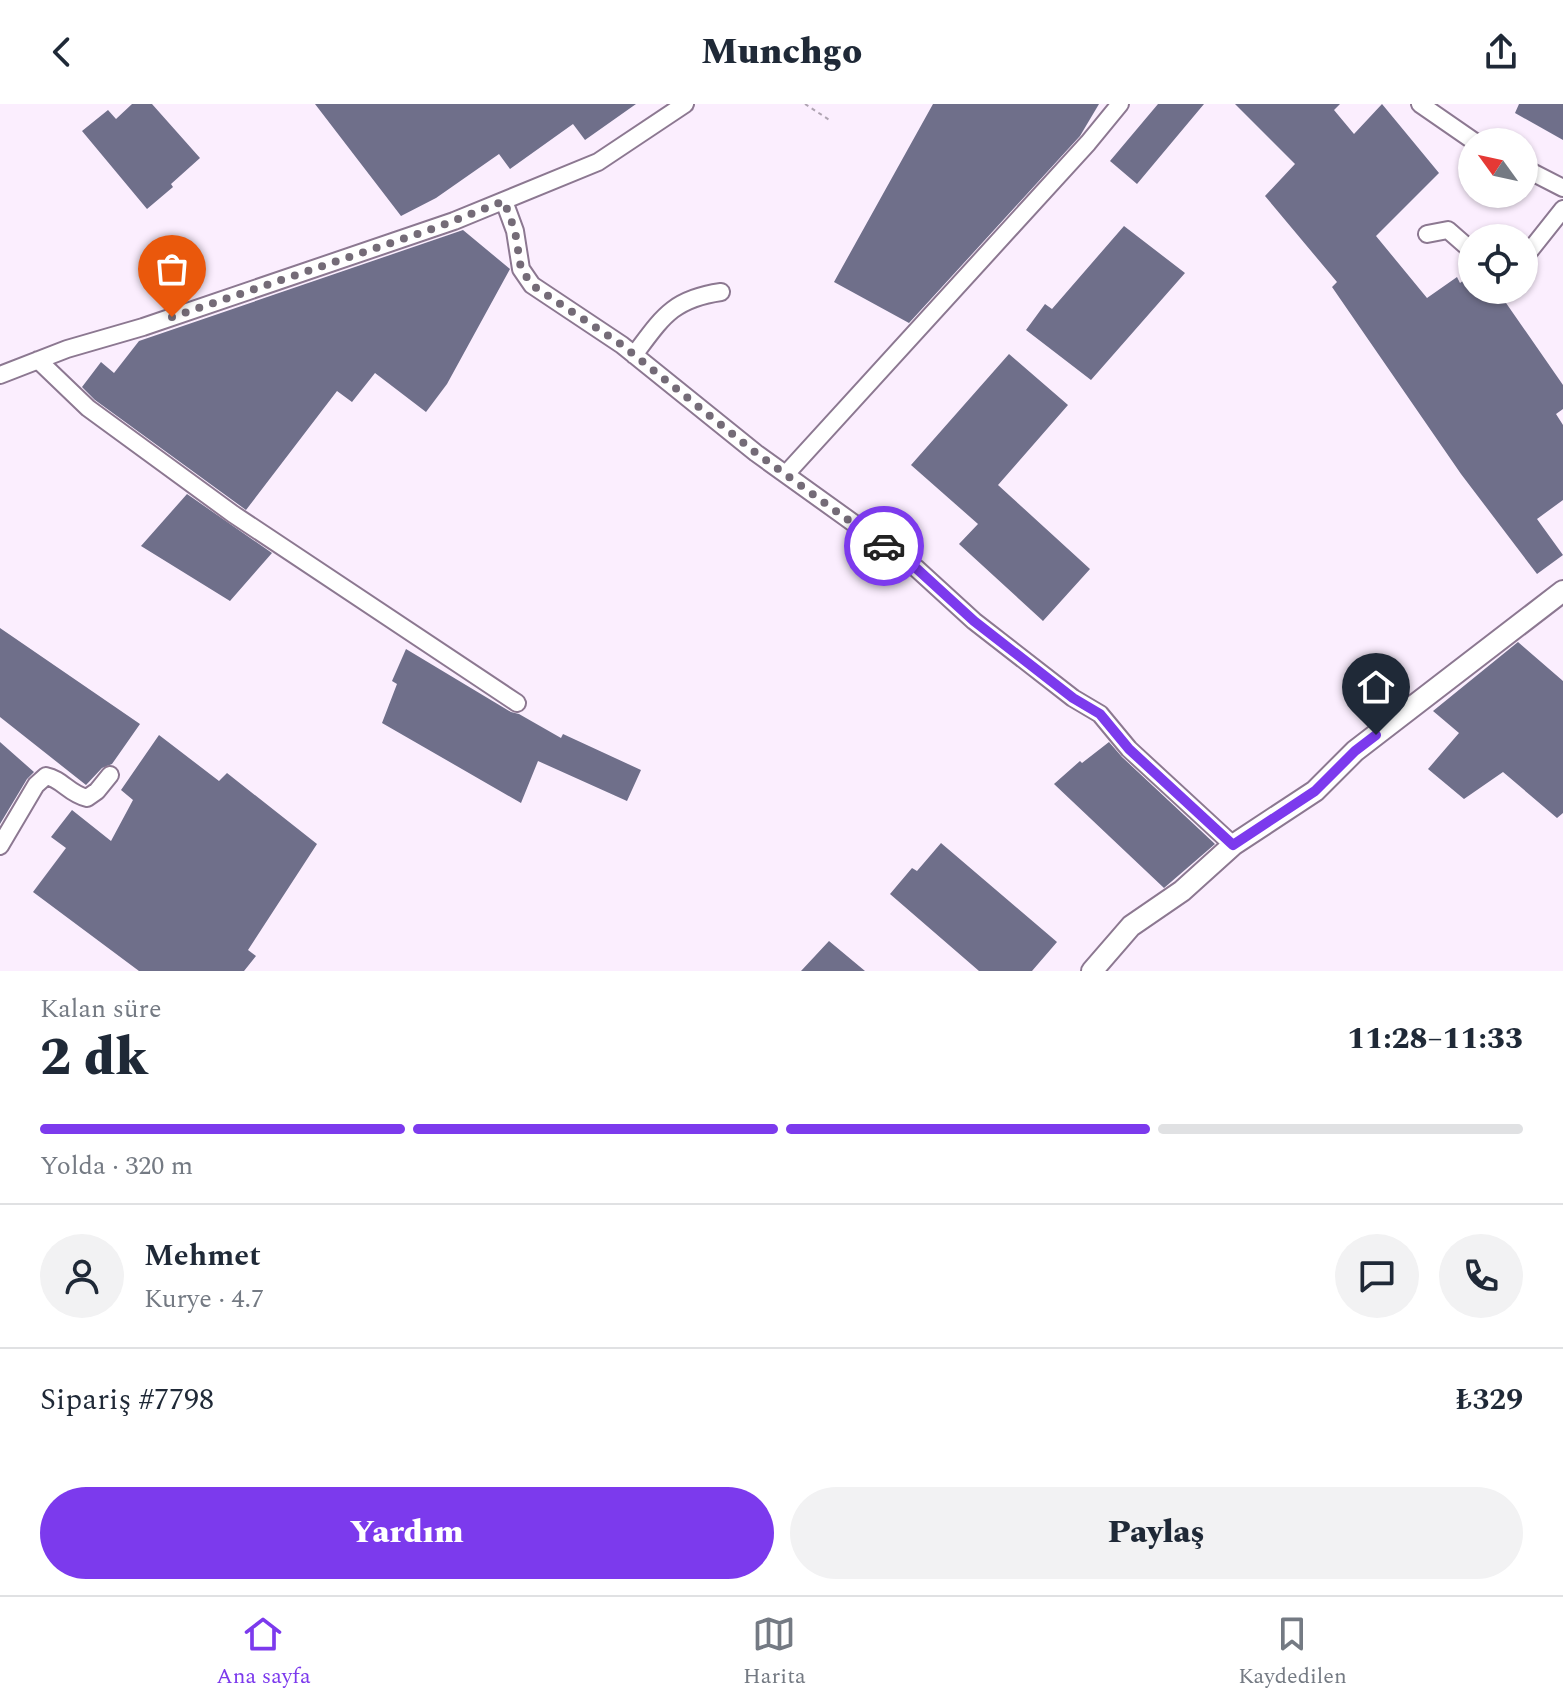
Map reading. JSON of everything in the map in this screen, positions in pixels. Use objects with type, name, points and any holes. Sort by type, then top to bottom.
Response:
[{"type":"street","points":[[0,375],[438,227],[504,201],[598,162],[685,104]]},
{"type":"street","points":[[786,474],[1120,104]]},
{"type":"street","points":[[1420,104],[1458,130]]},
{"type":"street","points":[[1538,175],[1563,188]]},
{"type":"street","points":[[504,201],[515,231],[521,269],[532,285],[634,355],[786,474],[916,568],[974,621],[1073,698],[1100,714],[1129,749],[1233,845]]},
{"type":"street","points":[[1538,240],[1563,209]]},
{"type":"street","points":[[1427,234],[1448,230],[1458,239]]},
{"type":"street","points":[[634,355],[672,308],[699,295],[721,292]]},
{"type":"street","points":[[38,360],[88,408],[233,514],[517,703]]},
{"type":"street","points":[[1092,971],[1131,926],[1182,891],[1233,845],[1315,791],[1355,751],[1563,591]]},
{"type":"street","points":[[0,846],[36,785],[46,776],[54,778],[74,795],[87,798],[110,775]]},
{"type":"path","points":[[805,104],[831,121]]},
{"type":"building","points":[[132,104],[152,104],[200,158],[147,209],[82,131],[108,110],[116,119]]},
{"type":"building","points":[[315,104],[636,104],[585,140],[573,124],[510,169],[499,154],[436,198],[401,216]]},
{"type":"building","points":[[933,104],[1099,104],[1080,136],[909,323],[834,282]]},
{"type":"building","points":[[1158,104],[1204,104],[1137,184],[1110,161]]},
{"type":"building","points":[[1235,104],[1340,104],[1334,110],[1354,134],[1382,104],[1439,173],[1376,236],[1427,298],[1457,277],[1458,304],[1507,304],[1563,385],[1563,409],[1556,414],[1563,425],[1563,500],[1537,519],[1563,555],[1537,574],[1461,474],[1332,287],[1337,282],[1265,196],[1295,164]]},
{"type":"building","points":[[1519,104],[1563,104],[1563,140],[1515,113]]},
{"type":"building","points":[[1124,226],[1185,273],[1091,380],[1026,330],[1045,304],[1052,309]]},
{"type":"building","points":[[463,230],[510,269],[447,384],[426,412],[375,373],[352,402],[337,391],[246,510],[95,400],[82,387],[101,362],[114,373],[139,341]]},
{"type":"building","points":[[1009,354],[1068,405],[998,485],[1090,569],[1043,621],[959,544],[978,524],[911,465]]},
{"type":"building","points":[[187,494],[272,553],[230,601],[141,546]]},
{"type":"building","points":[[0,628],[140,724],[112,764],[102,768],[86,785],[0,717]]},
{"type":"building","points":[[1518,642],[1563,681],[1563,813],[1557,818],[1503,772],[1464,799],[1428,769],[1459,733],[1433,711]]},
{"type":"building","points":[[406,649],[561,738],[563,734],[641,770],[627,801],[538,761],[521,803],[382,723],[397,684],[392,681]]},
{"type":"building","points":[[159,735],[219,781],[227,773],[317,844],[248,950],[256,956],[244,971],[139,971],[33,892],[66,848],[51,837],[72,810],[111,841],[133,800],[121,790]]},
{"type":"building","points":[[0,742],[34,772],[0,824]]},
{"type":"building","points":[[1109,742],[1215,844],[1164,888],[1054,784],[1080,761],[1082,763]]},
{"type":"building","points":[[941,843],[1057,942],[1032,971],[979,971],[890,894],[912,868],[917,871]]},
{"type":"building","points":[[829,941],[865,971],[801,971]]},
{"type":"way so far","points":[[172,317],[438,227],[504,201],[515,231],[521,269],[532,285],[622,345],[756,453],[884,546]]},
{"type":"route","points":[[884,546],[916,568],[974,621],[1073,698],[1100,714],[1129,749],[1233,845],[1315,791],[1355,751],[1376,735]]}]
